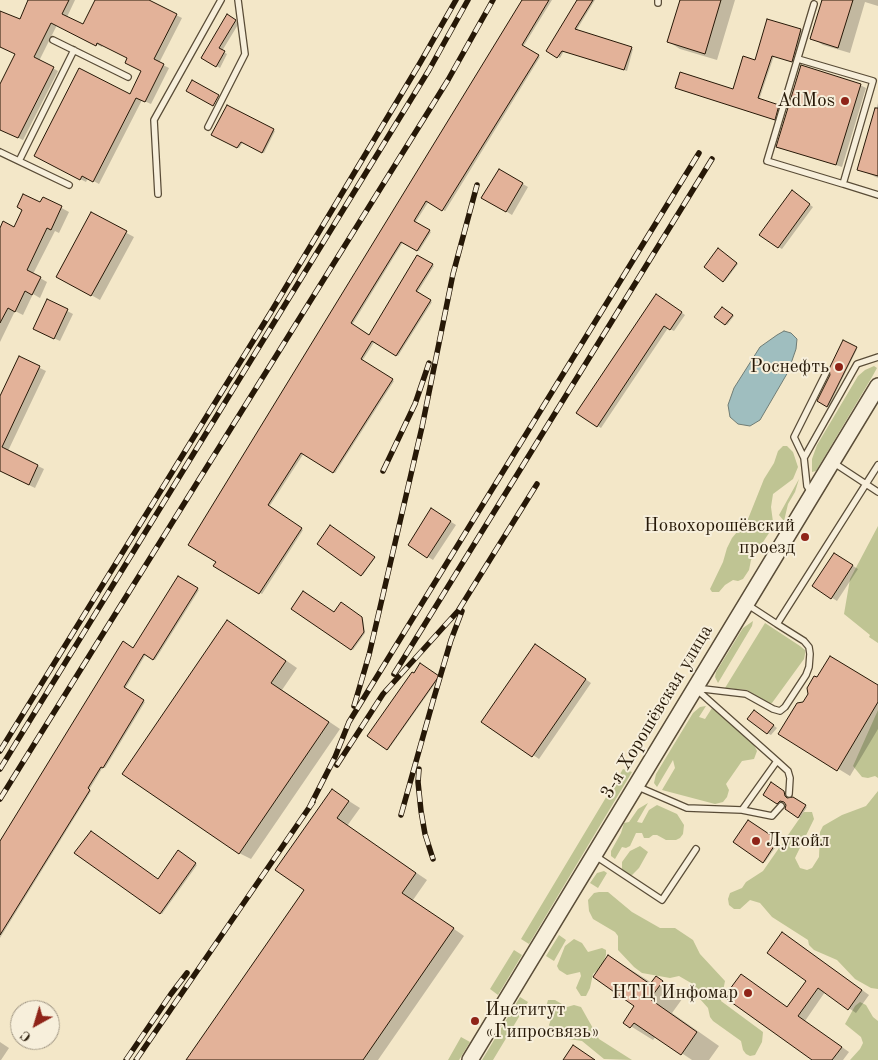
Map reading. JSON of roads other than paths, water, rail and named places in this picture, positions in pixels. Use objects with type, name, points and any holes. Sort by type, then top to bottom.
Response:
[{"type":"street","name":"3-я Хорошёвская улица","points":[[470,1060],[878,386]]},
{"type":"lane","points":[[158,194],[154,120],[221,0]]},
{"type":"lane","points":[[208,127],[245,54],[238,0]]},
{"type":"lane","points":[[814,4],[767,162],[878,195]]},
{"type":"lane","points":[[53,40],[128,77]]},
{"type":"lane","points":[[19,161],[74,50]]},
{"type":"lane","points":[[798,59],[873,81],[842,184]]},
{"type":"lane","points":[[0,152],[69,185]]},
{"type":"lane","points":[[804,458],[857,364],[878,357]]},
{"type":"lane","points":[[813,493],[807,486],[804,458],[794,437],[826,373]]},
{"type":"lane","points":[[832,462],[878,492]]},
{"type":"lane","points":[[777,624],[878,465]]},
{"type":"lane","points":[[695,688],[746,694],[780,711],[786,707],[806,675],[809,667],[809,647],[745,604]]},
{"type":"lane","points":[[695,688],[788,772],[790,778],[789,794]]},
{"type":"lane","points":[[742,810],[777,761]]},
{"type":"lane","points":[[636,786],[687,808],[742,810],[772,816],[781,806]]},
{"type":"lane","points":[[594,855],[662,900],[696,849]]},
{"type":"water","points":[[784,331],[791,333],[797,339],[796,349],[788,372],[760,420],[750,426],[738,424],[730,417],[728,405],[734,388],[760,347]]},
{"type":"railway","points":[[0,751],[271,312],[456,0]]},
{"type":"railway","points":[[0,769],[429,70],[468,0]]},
{"type":"railway","points":[[0,799],[448,80],[493,0]]},
{"type":"railway","points":[[309,808],[335,757],[349,722],[699,153]]},
{"type":"railway","points":[[394,674],[712,159]]},
{"type":"railway","points":[[354,706],[369,655],[422,427],[453,274],[477,185]]},
{"type":"railway","points":[[383,471],[415,404],[429,363]]},
{"type":"railway","points":[[337,765],[383,694],[458,611],[537,484]]},
{"type":"railway","points":[[401,815],[451,640],[462,611]]},
{"type":"railway","points":[[419,769],[418,782],[421,811],[425,834],[433,859]]},
{"type":"railway","points":[[136,1060],[313,802]]},
{"type":"railway","points":[[126,1060],[187,973]]},
{"type":"place","name":"AdMos","points":[[845,101]]},
{"type":"place","name":"Роснефть","points":[[839,367]]},
{"type":"place","name":"Новохорошёвский проезд","points":[[805,537]]},
{"type":"place","name":"Лукойл","points":[[756,841]]},
{"type":"place","name":"НТЦ Инфомар","points":[[748,993]]},
{"type":"place","name":"Институт «Гипросвязь»","points":[[475,1021]]}]
